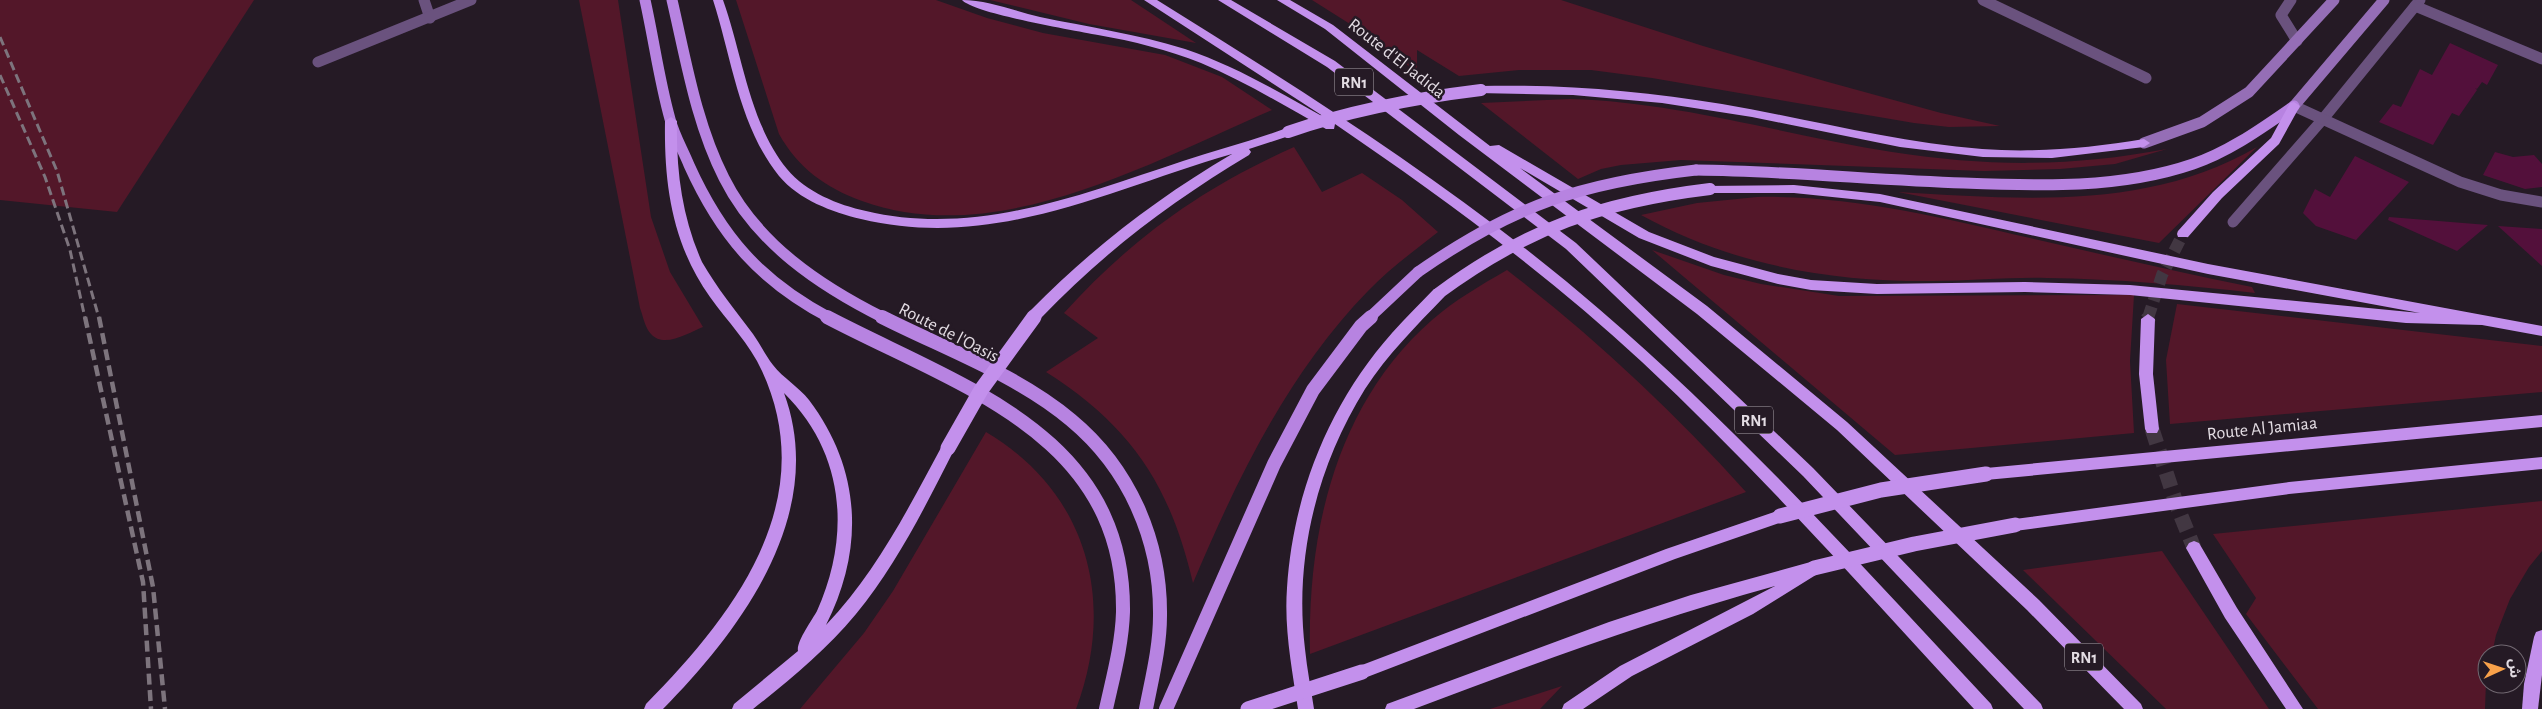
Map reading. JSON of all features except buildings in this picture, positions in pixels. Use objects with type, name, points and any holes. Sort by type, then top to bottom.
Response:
[{"type":"highway","points":[[718,0],[752,118],[774,160],[785,174],[818,199],[863,216],[934,225],[1000,220],[1054,207],[1221,153],[1261,143]]},
{"type":"highway","points":[[967,0],[1034,20],[1127,37],[1191,55],[1251,80],[1331,126],[1389,156]]},
{"type":"highway","points":[[1149,0],[1253,65],[1389,156],[1523,254],[1593,310],[1664,374],[1736,444],[1986,709]]},
{"type":"highway","name":"RN1","points":[[1222,0],[1295,41],[1331,64],[1571,246],[1808,472],[2035,709]]},
{"type":"highway","name":"Route d'El Jadida","points":[[1282,0],[1329,27],[1463,132]]},
{"type":"highway","points":[[740,709],[795,666],[840,620],[878,572],[994,370],[1036,314],[1065,283],[1126,228],[1192,182],[1261,143],[1288,132],[1329,117],[1381,105],[1481,90],[1568,89],[1655,97],[1960,151],[2016,154],[2064,153],[2112,149],[2144,143]]},
{"type":"highway","points":[[2183,234],[2231,182],[2272,146],[2283,133],[2294,106]]},
{"type":"highway","points":[[652,709],[694,668],[730,624],[764,565],[784,503],[789,471],[789,442],[786,416],[768,368],[704,278],[684,234],[671,176],[671,121]]},
{"type":"highway","points":[[1463,132],[1538,171],[1615,220],[1644,235],[1710,261],[1778,279],[1819,285],[1877,289],[2006,287],[2130,290],[2406,318],[2479,321]]},
{"type":"highway","name":"RN1","points":[[1463,132],[1702,310],[1842,426],[2033,605],[2135,709]]},
{"type":"highway","points":[[1306,709],[1296,646],[1296,560],[1302,518],[1326,443],[1362,379],[1404,326],[1438,293],[1490,256],[1555,223],[1626,202],[1710,189],[1794,189],[1880,198],[2208,269],[2418,307],[2479,321],[2542,331]]},
{"type":"highway","points":[[2148,319],[2144,353],[2146,390],[2152,429]]},
{"type":"highway","points":[[768,368],[789,386],[821,427],[843,476],[846,498],[846,528],[838,574],[821,620],[795,666]]},
{"type":"highway","name":"Route Al Jamiaa","points":[[1248,709],[1362,672],[1671,554],[1780,516],[1881,490],[1986,474],[2542,421]]},
{"type":"highway","points":[[1393,709],[1609,629],[1691,602],[1814,568],[1914,544],[2014,526],[2280,489],[2542,463]]},
{"type":"highway","points":[[2194,548],[2231,613],[2296,709]]},
{"type":"highway","points":[[1570,709],[1622,671],[1747,610],[1782,591],[1814,568]]},
{"type":"highway","points":[[2530,709],[2532,684],[2542,637]]},
{"type":"main road","points":[[645,0],[671,121],[710,209],[731,240],[756,268],[801,302],[841,326],[991,400],[1061,453],[1086,483],[1105,515],[1118,548],[1124,592],[1123,628],[1117,673],[1106,709]]},
{"type":"main road","name":"Route de l'Oasis","points":[[672,0],[707,138],[730,191],[758,229],[789,258],[826,286],[879,316],[1034,395],[1069,418],[1095,442],[1122,476],[1139,508],[1152,543],[1158,578],[1160,615],[1156,655],[1146,709]]},
{"type":"main road","points":[[2144,143],[2181,131],[2227,107],[2249,92],[2334,0]]},
{"type":"main road","points":[[1166,709],[1274,464],[1313,390],[1361,326],[1418,272],[1486,226],[1523,208],[1604,182],[1696,170],[1782,172],[2048,186],[2108,182],[2167,172],[2194,163],[2242,140],[2294,106],[2384,0]]},
{"type":"street","points":[[424,0],[430,18]]},
{"type":"street","points":[[318,62],[471,0]]},
{"type":"street","points":[[1983,0],[2146,78]]},
{"type":"street","points":[[2292,0],[2281,15],[2297,41]]},
{"type":"street","points":[[2233,222],[2323,119],[2418,3],[2542,59]]},
{"type":"street","points":[[2294,106],[2460,182],[2501,195],[2542,202]]},
{"type":"shaded area","points":[[0,0],[254,0],[117,212],[0,200]]},
{"type":"shaded area","points":[[579,0],[618,0],[651,217],[670,272],[703,327],[670,340],[656,338],[651,334],[640,308]]},
{"type":"shaded area","points":[[736,0],[936,0],[987,18],[1043,33],[1165,55],[1222,77],[1272,110],[1125,175],[1072,193],[1019,207],[966,215],[913,213],[849,196],[825,183],[804,167],[795,157],[779,134]]},
{"type":"shaded area","points":[[990,0],[1131,0],[1196,43],[1089,24]]},
{"type":"shaded area","points":[[1312,0],[1561,0],[1703,46],[1828,82],[1941,113],[2000,126],[1949,127],[1914,123],[1652,78],[1591,70],[1519,70],[1459,76],[1417,50],[1417,72],[1350,24]]},
{"type":"shaded area","points":[[1570,99],[1652,106],[1892,152],[1963,160],[2030,163],[2063,162],[2167,149],[2115,164],[2060,169],[1984,171],[1681,160],[1621,165],[1601,169],[1578,179],[1481,103]]},
{"type":"shaded area","points":[[1294,147],[1322,192],[1362,173],[1402,200],[1438,232],[1402,260],[1368,291],[1339,323],[1313,357],[1267,429],[1228,505],[1193,583],[1184,548],[1172,516],[1159,487],[1143,461],[1102,414],[1046,372],[1098,338],[1064,313],[1116,261],[1142,238],[1199,198],[1260,163]]},
{"type":"shaded area","points":[[2257,147],[2159,243],[1898,192],[2036,198],[2082,196],[2127,191],[2172,182],[2215,168]]},
{"type":"shaded area","points":[[1757,197],[1826,200],[1928,215],[2252,287],[2255,293],[2099,280],[2033,278],[1895,281],[1820,274],[1782,267],[1710,247],[1641,215],[1697,203]]},
{"type":"shaded area","points":[[1652,250],[1724,275],[1761,284],[1839,296],[2134,295],[2130,361],[2134,433],[1895,455]]},
{"type":"shaded area","points":[[1507,270],[1571,321],[1631,375],[1690,432],[1746,492],[1310,654],[1310,608],[1314,562],[1322,517],[1334,473],[1350,430],[1372,390],[1399,353],[1432,320],[1450,306]]},
{"type":"shaded area","points":[[2177,304],[2542,346],[2542,392],[2170,424],[2166,360]]},
{"type":"shaded area","points":[[986,432],[1021,457],[1048,485],[1070,517],[1084,552],[1092,589],[1093,628],[1088,668],[1076,709],[800,709],[864,633],[893,591]]},
{"type":"shaded area","points":[[2542,501],[2542,551],[2529,567],[2510,599],[2494,644],[2477,644],[2477,694],[2486,694],[2485,709],[2318,709],[2246,614],[2256,598],[2213,534]]},
{"type":"shaded area","points":[[2162,551],[2269,709],[2166,709],[2023,570]]},
{"type":"shaded area","points":[[1562,686],[1540,709],[1490,709]]},
{"type":"tunnel","points":[[2148,318],[2162,275],[2183,234]]},
{"type":"tunnel","points":[[2152,429],[2177,506],[2194,548]]},
{"type":"railway","points":[[0,37],[57,171],[99,318]]},
{"type":"railway","points":[[0,75],[45,177],[70,250],[85,318]]},
{"type":"railway","points":[[85,317],[143,582],[151,709]]},
{"type":"railway","points":[[99,317],[153,587],[165,709]]}]
